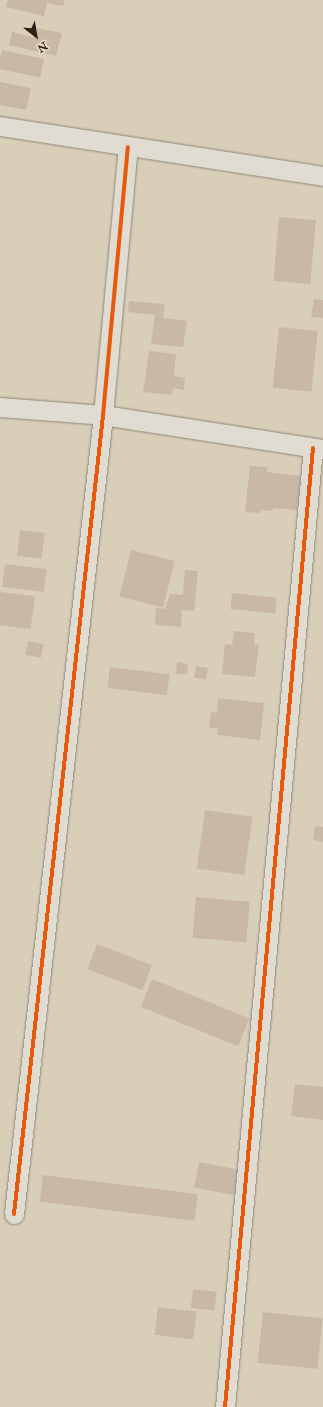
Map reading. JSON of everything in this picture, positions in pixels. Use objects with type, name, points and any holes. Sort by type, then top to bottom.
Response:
[{"type":"street","points":[[0,126],[323,176]]},
{"type":"street","points":[[14,1214],[103,415],[128,147]]},
{"type":"street","points":[[0,408],[103,415],[318,448],[225,1407]]},
{"type":"building","points":[[8,0],[65,0],[63,6],[47,3],[44,16],[6,7]]},
{"type":"building","points":[[37,28],[62,33],[56,56],[9,45],[12,32],[35,38]]},
{"type":"building","points":[[2,50],[44,59],[40,78],[0,69]]},
{"type":"building","points":[[0,82],[31,88],[26,110],[0,105]]},
{"type":"building","points":[[279,217],[316,220],[310,284],[273,281]]},
{"type":"building","points":[[314,299],[323,300],[323,318],[311,317]]},
{"type":"building","points":[[129,301],[165,304],[163,318],[187,321],[183,347],[151,344],[155,315],[128,312]]},
{"type":"building","points":[[279,327],[318,331],[311,392],[273,388]]},
{"type":"building","points":[[149,351],[176,354],[174,376],[185,378],[184,390],[173,388],[172,395],[143,392]]},
{"type":"building","points":[[250,466],[267,467],[267,472],[301,476],[297,510],[273,508],[273,511],[261,510],[260,513],[245,512]]},
{"type":"building","points":[[20,530],[45,533],[42,559],[17,556]]},
{"type":"building","points":[[131,550],[175,561],[163,607],[119,597]]},
{"type":"building","points":[[5,564],[47,569],[44,592],[2,587]]},
{"type":"building","points":[[185,570],[198,571],[194,611],[182,610],[181,627],[155,625],[156,608],[165,609],[170,594],[183,595]]},
{"type":"building","points":[[0,592],[35,596],[31,629],[0,625]]},
{"type":"building","points":[[232,593],[277,598],[275,614],[230,609]]},
{"type":"building","points":[[234,631],[255,633],[254,644],[259,645],[255,677],[222,674],[225,644],[232,645]]},
{"type":"building","points":[[28,641],[44,644],[41,658],[25,655]]},
{"type":"building","points":[[177,662],[188,664],[187,674],[176,674]]},
{"type":"building","points":[[196,666],[208,668],[206,680],[194,678]]},
{"type":"building","points":[[110,667],[170,674],[167,695],[107,688]]},
{"type":"building","points":[[218,698],[264,703],[260,740],[217,735],[218,728],[209,728],[211,712],[217,713]]},
{"type":"building","points":[[205,810],[253,817],[244,875],[197,868]]},
{"type":"building","points":[[315,826],[323,827],[323,842],[313,840]]},
{"type":"building","points":[[196,897],[250,902],[246,943],[192,938]]},
{"type":"building","points":[[97,944],[152,965],[142,990],[87,969]]},
{"type":"building","points":[[152,979],[249,1018],[238,1046],[141,1007]]},
{"type":"building","points":[[295,1084],[323,1087],[323,1120],[291,1116]]},
{"type":"building","points":[[199,1162],[239,1170],[234,1195],[194,1188]]},
{"type":"building","points":[[43,1175],[198,1194],[195,1221],[40,1202]]},
{"type":"building","points":[[193,1289],[217,1292],[215,1311],[191,1308]]},
{"type":"building","points":[[158,1307],[197,1312],[193,1340],[155,1335]]},
{"type":"building","points":[[263,1312],[323,1318],[317,1369],[258,1363]]},
{"type":"cycle path","points":[[14,1214],[103,415],[128,147]]},
{"type":"cycle path","points":[[225,1407],[313,448]]}]
